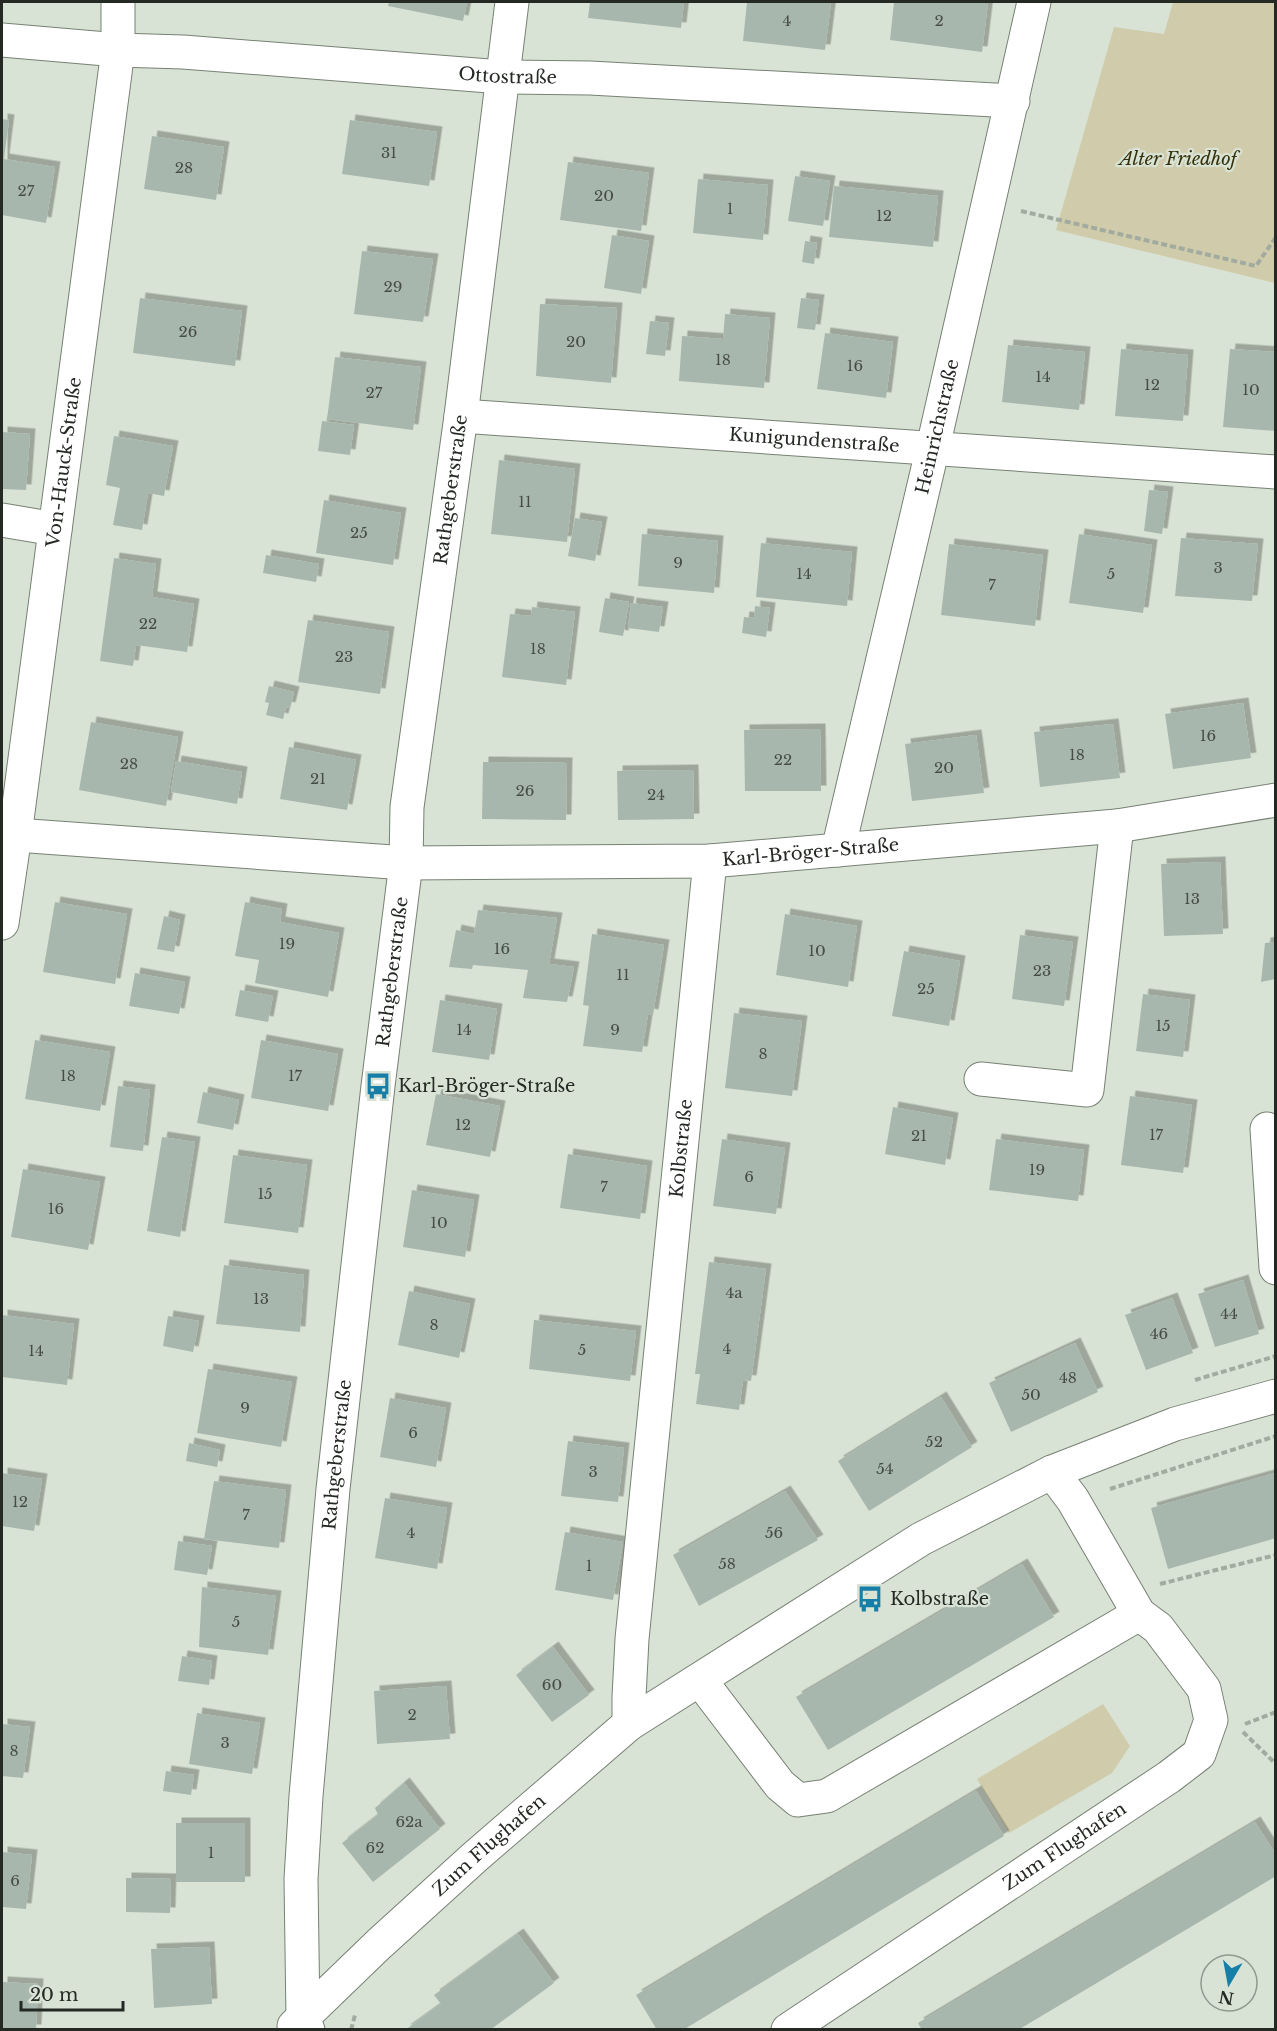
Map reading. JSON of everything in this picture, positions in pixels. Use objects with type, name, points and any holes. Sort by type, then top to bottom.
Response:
[{"type":"street","name":"Von-Hauck-Straße","points":[[2,923],[8,835],[55,529],[118,50],[118,2]]},
{"type":"street","name":"Rathgeberstraße","points":[[301,2026],[301,1879],[306,1796],[332,1501],[378,1086],[406,863],[407,807],[461,416],[512,2]]},
{"type":"street","name":"Heinrichstraße","points":[[838,850],[1013,101],[1034,2]]},
{"type":"street","name":"Ottostraße","points":[[2,40],[502,77],[590,78],[1013,101]]},
{"type":"street","name":"Kunigundenstraße","points":[[461,416],[1275,472]]},
{"type":"street","points":[[2,520],[55,529]]},
{"type":"street","name":"Karl-Bröger-Straße","points":[[8,835],[406,863],[710,861],[1117,826],[1275,800]]},
{"type":"street","points":[[981,1079],[1087,1090],[1117,826]]},
{"type":"street","name":"Kolbstraße","points":[[629,1724],[634,1616],[710,861]]},
{"type":"street","points":[[1267,1129],[1275,1268]]},
{"type":"street","name":"Zum Flughafen","points":[[301,2026],[379,1944],[629,1724],[921,1539],[1052,1472],[1175,1424],[1275,1396]]},
{"type":"street","name":"Zum Flughafen","points":[[788,2030],[1168,1777],[1199,1754],[1211,1720],[1204,1689],[1148,1621],[1073,1500],[1052,1472]]},
{"type":"street","points":[[700,1680],[780,1785],[798,1800],[826,1796],[1148,1621]]},
{"type":"path","points":[[1059,220],[1256,266],[1275,237]]},
{"type":"path","points":[[1073,1500],[1275,1436]]},
{"type":"path","points":[[1148,1621],[1157,1584],[1275,1555]]},
{"type":"path","points":[[1238,1727],[1275,1764]]},
{"type":"green space","name":"Alter Friedhof","points":[[1173,2],[1275,2],[1275,283],[1056,230],[1114,27],[1164,34]]},
{"type":"green space","points":[[1103,1704],[1130,1746],[1112,1773],[1009,1833],[977,1779]]},
{"type":"building","points":[[389,2],[467,2],[463,21],[388,6]]},
{"type":"building","points":[[590,2],[684,2],[681,28],[588,18]]},
{"type":"building","points":[[747,2],[831,2],[825,50],[743,41]]},
{"type":"building","points":[[894,2],[988,2],[982,52],[890,40]]},
{"type":"building","points":[[2,119],[9,120],[4,159],[55,167],[46,223],[2,215]]},
{"type":"building","points":[[350,120],[437,132],[429,186],[342,174]]},
{"type":"building","points":[[152,136],[224,147],[216,200],[144,189]]},
{"type":"building","points":[[568,162],[649,173],[641,231],[560,220]]},
{"type":"building","points":[[795,176],[830,181],[823,226],[788,221]]},
{"type":"building","points":[[698,179],[768,185],[763,240],[693,233]]},
{"type":"building","points":[[834,186],[938,196],[933,247],[829,237]]},
{"type":"building","points":[[612,235],[649,241],[641,294],[604,288]]},
{"type":"building","points":[[805,241],[817,243],[814,264],[802,262]]},
{"type":"building","points":[[362,251],[433,259],[423,322],[354,314]]},
{"type":"building","points":[[140,298],[242,311],[235,366],[133,353]]},
{"type":"building","points":[[801,298],[819,300],[815,330],[797,328]]},
{"type":"building","points":[[540,304],[617,308],[611,383],[536,376]]},
{"type":"building","points":[[725,314],[770,318],[764,388],[679,381],[682,336],[723,339]]},
{"type":"building","points":[[650,321],[669,323],[665,356],[646,354]]},
{"type":"building","points":[[825,333],[893,342],[886,398],[817,389]]},
{"type":"building","points":[[1008,345],[1085,352],[1079,410],[1002,402]]},
{"type":"building","points":[[1121,349],[1188,355],[1183,421],[1115,416]]},
{"type":"building","points":[[1230,349],[1276,352],[1276,431],[1223,427]]},
{"type":"building","points":[[335,357],[421,367],[413,430],[327,419]]},
{"type":"building","points":[[322,421],[354,425],[350,455],[318,451]]},
{"type":"building","points":[[2,432],[30,434],[26,490],[2,489]]},
{"type":"building","points":[[114,436],[173,446],[164,496],[148,493],[142,530],[113,525],[120,488],[106,485]]},
{"type":"building","points":[[499,460],[575,469],[567,542],[491,534]]},
{"type":"building","points":[[1149,490],[1168,492],[1162,534],[1144,531]]},
{"type":"building","points":[[324,500],[401,513],[393,565],[316,553]]},
{"type":"building","points":[[575,518],[602,522],[595,561],[568,556]]},
{"type":"building","points":[[642,534],[718,541],[714,593],[638,586]]},
{"type":"building","points":[[1079,534],[1152,545],[1143,613],[1069,603]]},
{"type":"building","points":[[1181,538],[1258,544],[1252,601],[1175,596]]},
{"type":"building","points":[[761,543],[852,552],[847,606],[756,597]]},
{"type":"building","points":[[949,544],[1043,555],[1035,626],[941,615]]},
{"type":"building","points":[[266,555],[319,564],[316,582],[263,573]]},
{"type":"building","points":[[114,558],[156,564],[152,597],[194,604],[187,652],[136,645],[133,666],[100,661]]},
{"type":"building","points":[[605,598],[629,602],[623,636],[599,632]]},
{"type":"building","points":[[631,603],[663,607],[659,632],[628,628]]},
{"type":"building","points":[[755,606],[770,608],[766,637],[742,633],[744,617],[754,618]]},
{"type":"building","points":[[532,607],[575,612],[566,685],[502,677],[510,614],[531,616]]},
{"type":"building","points":[[308,620],[389,632],[380,694],[298,682]]},
{"type":"building","points":[[269,686],[294,692],[290,708],[286,707],[283,719],[266,715],[269,703],[265,702]]},
{"type":"building","points":[[1243,703],[1251,758],[1173,769],[1165,714]]},
{"type":"building","points":[[91,722],[178,737],[166,806],[79,790]]},
{"type":"building","points":[[1113,724],[1120,778],[1040,787],[1034,732]]},
{"type":"building","points":[[820,729],[821,791],[745,791],[744,730]]},
{"type":"building","points":[[976,735],[984,793],[912,801],[905,744]]},
{"type":"building","points":[[289,747],[356,760],[347,810],[280,799]]},
{"type":"building","points":[[176,761],[242,772],[237,804],[171,792]]},
{"type":"building","points":[[483,762],[567,763],[566,820],[482,819]]},
{"type":"building","points":[[693,770],[694,819],[618,820],[617,771]]},
{"type":"building","points":[[1220,862],[1223,934],[1164,936],[1161,864]]},
{"type":"building","points":[[55,902],[127,914],[115,984],[43,972]]},
{"type":"building","points":[[245,902],[282,909],[280,922],[339,933],[328,997],[255,983],[259,960],[235,956]]},
{"type":"building","points":[[478,910],[557,918],[549,964],[574,967],[567,1002],[523,998],[528,970],[473,965],[472,969],[449,967],[456,930],[474,934]]},
{"type":"building","points":[[785,914],[857,926],[848,987],[776,975]]},
{"type":"building","points":[[164,916],[180,920],[174,952],[157,949]]},
{"type":"building","points":[[592,934],[664,945],[653,1015],[648,1014],[642,1052],[583,1046],[589,1006],[583,1005]]},
{"type":"building","points":[[1020,935],[1073,942],[1064,1006],[1012,999]]},
{"type":"building","points":[[1276,942],[1276,979],[1261,982],[1265,943]]},
{"type":"building","points":[[904,951],[960,961],[949,1026],[892,1016]]},
{"type":"building","points":[[135,973],[185,982],[179,1014],[129,1006]]},
{"type":"building","points":[[240,990],[273,996],[268,1022],[235,1016]]},
{"type":"building","points":[[1143,994],[1190,1000],[1183,1057],[1136,1051]]},
{"type":"building","points":[[440,1000],[497,1009],[489,1060],[432,1052]]},
{"type":"building","points":[[734,1013],[802,1021],[792,1096],[725,1088]]},
{"type":"building","points":[[35,1040],[110,1052],[100,1111],[25,1099]]},
{"type":"building","points":[[261,1040],[338,1054],[328,1111],[251,1098]]},
{"type":"building","points":[[118,1086],[150,1090],[143,1151],[110,1147]]},
{"type":"building","points":[[203,1092],[239,1100],[233,1130],[197,1123]]},
{"type":"building","points":[[436,1094],[500,1106],[490,1157],[426,1145]]},
{"type":"building","points":[[1130,1096],[1192,1105],[1183,1173],[1121,1165]]},
{"type":"building","points":[[893,1107],[953,1118],[945,1165],[885,1154]]},
{"type":"building","points":[[162,1137],[195,1142],[180,1237],[147,1231]]},
{"type":"building","points":[[722,1139],[785,1148],[776,1214],[713,1206]]},
{"type":"building","points":[[996,1139],[1084,1150],[1078,1201],[989,1190]]},
{"type":"building","points":[[568,1154],[647,1166],[640,1219],[560,1208]]},
{"type":"building","points":[[233,1155],[307,1165],[298,1233],[224,1223]]},
{"type":"building","points":[[23,1169],[100,1182],[88,1250],[11,1237]]},
{"type":"building","points":[[412,1190],[474,1200],[465,1257],[403,1247]]},
{"type":"building","points":[[709,1262],[766,1269],[751,1381],[743,1380],[739,1410],[696,1404],[700,1374],[695,1374]]},
{"type":"building","points":[[224,1265],[304,1275],[300,1332],[216,1324]]},
{"type":"building","points":[[1243,1280],[1259,1334],[1215,1347],[1198,1294]]},
{"type":"building","points":[[409,1291],[470,1304],[459,1358],[398,1345]]},
{"type":"building","points":[[1172,1298],[1193,1353],[1146,1370],[1125,1315]]},
{"type":"building","points":[[2,1315],[74,1324],[67,1385],[2,1377]]},
{"type":"building","points":[[168,1316],[199,1321],[193,1352],[163,1346]]},
{"type":"building","points":[[534,1320],[636,1331],[630,1381],[529,1369]]},
{"type":"building","points":[[1075,1343],[1098,1392],[1011,1432],[989,1383]]},
{"type":"building","points":[[208,1369],[292,1382],[281,1447],[197,1433]]},
{"type":"building","points":[[941,1397],[972,1447],[869,1511],[838,1461]]},
{"type":"building","points":[[390,1398],[446,1408],[436,1467],[380,1457]]},
{"type":"building","points":[[568,1441],[624,1448],[618,1502],[561,1496]]},
{"type":"building","points":[[189,1443],[220,1450],[217,1467],[186,1461]]},
{"type":"building","points":[[2,1473],[42,1479],[34,1531],[2,1526]]},
{"type":"building","points":[[1276,1473],[1276,1538],[1168,1569],[1151,1508]]},
{"type":"building","points":[[214,1481],[286,1490],[279,1548],[204,1539]]},
{"type":"building","points":[[785,1491],[818,1540],[699,1606],[673,1555]]},
{"type":"building","points":[[385,1498],[447,1508],[437,1569],[375,1558]]},
{"type":"building","points":[[565,1532],[623,1542],[613,1600],[555,1590]]},
{"type":"building","points":[[178,1541],[212,1546],[207,1575],[174,1570]]},
{"type":"building","points":[[1022,1564],[1054,1617],[828,1750],[796,1697]]},
{"type":"building","points":[[202,1587],[276,1596],[268,1655],[199,1647]]},
{"type":"building","points":[[553,1647],[589,1695],[552,1722],[516,1675]]},
{"type":"building","points":[[182,1656],[212,1661],[209,1685],[178,1681]]},
{"type":"building","points":[[446,1686],[450,1739],[377,1744],[374,1691]]},
{"type":"building","points":[[197,1713],[260,1723],[252,1774],[189,1764]]},
{"type":"building","points":[[2,1724],[30,1727],[23,1778],[2,1776]]},
{"type":"building","points":[[166,1771],[194,1775],[191,1795],[163,1791]]},
{"type":"building","points":[[404,1783],[440,1829],[373,1882],[342,1843],[378,1815],[375,1808]]},
{"type":"building","points":[[976,1791],[1004,1836],[683,2030],[657,2030],[636,1995]]},
{"type":"building","points":[[1255,1822],[1276,1855],[1276,1876],[1018,2030],[922,2030],[918,2023]]},
{"type":"building","points":[[176,1823],[245,1823],[245,1882],[176,1882]]},
{"type":"building","points":[[2,1852],[32,1855],[26,1909],[2,1907]]},
{"type":"building","points":[[126,1878],[171,1879],[170,1913],[126,1912]]},
{"type":"building","points":[[518,1934],[554,1983],[490,2030],[405,2030],[441,2004],[434,1995]]},
{"type":"building","points":[[209,1947],[212,2004],[154,2008],[151,1949]]},
{"type":"building","points":[[2,1982],[38,1984],[36,2030],[2,2030]]},
{"type":"place","name":"Karl-Bröger-Straße","points":[[378,1086]]},
{"type":"place","name":"Kolbstraße","points":[[870,1599]]}]
